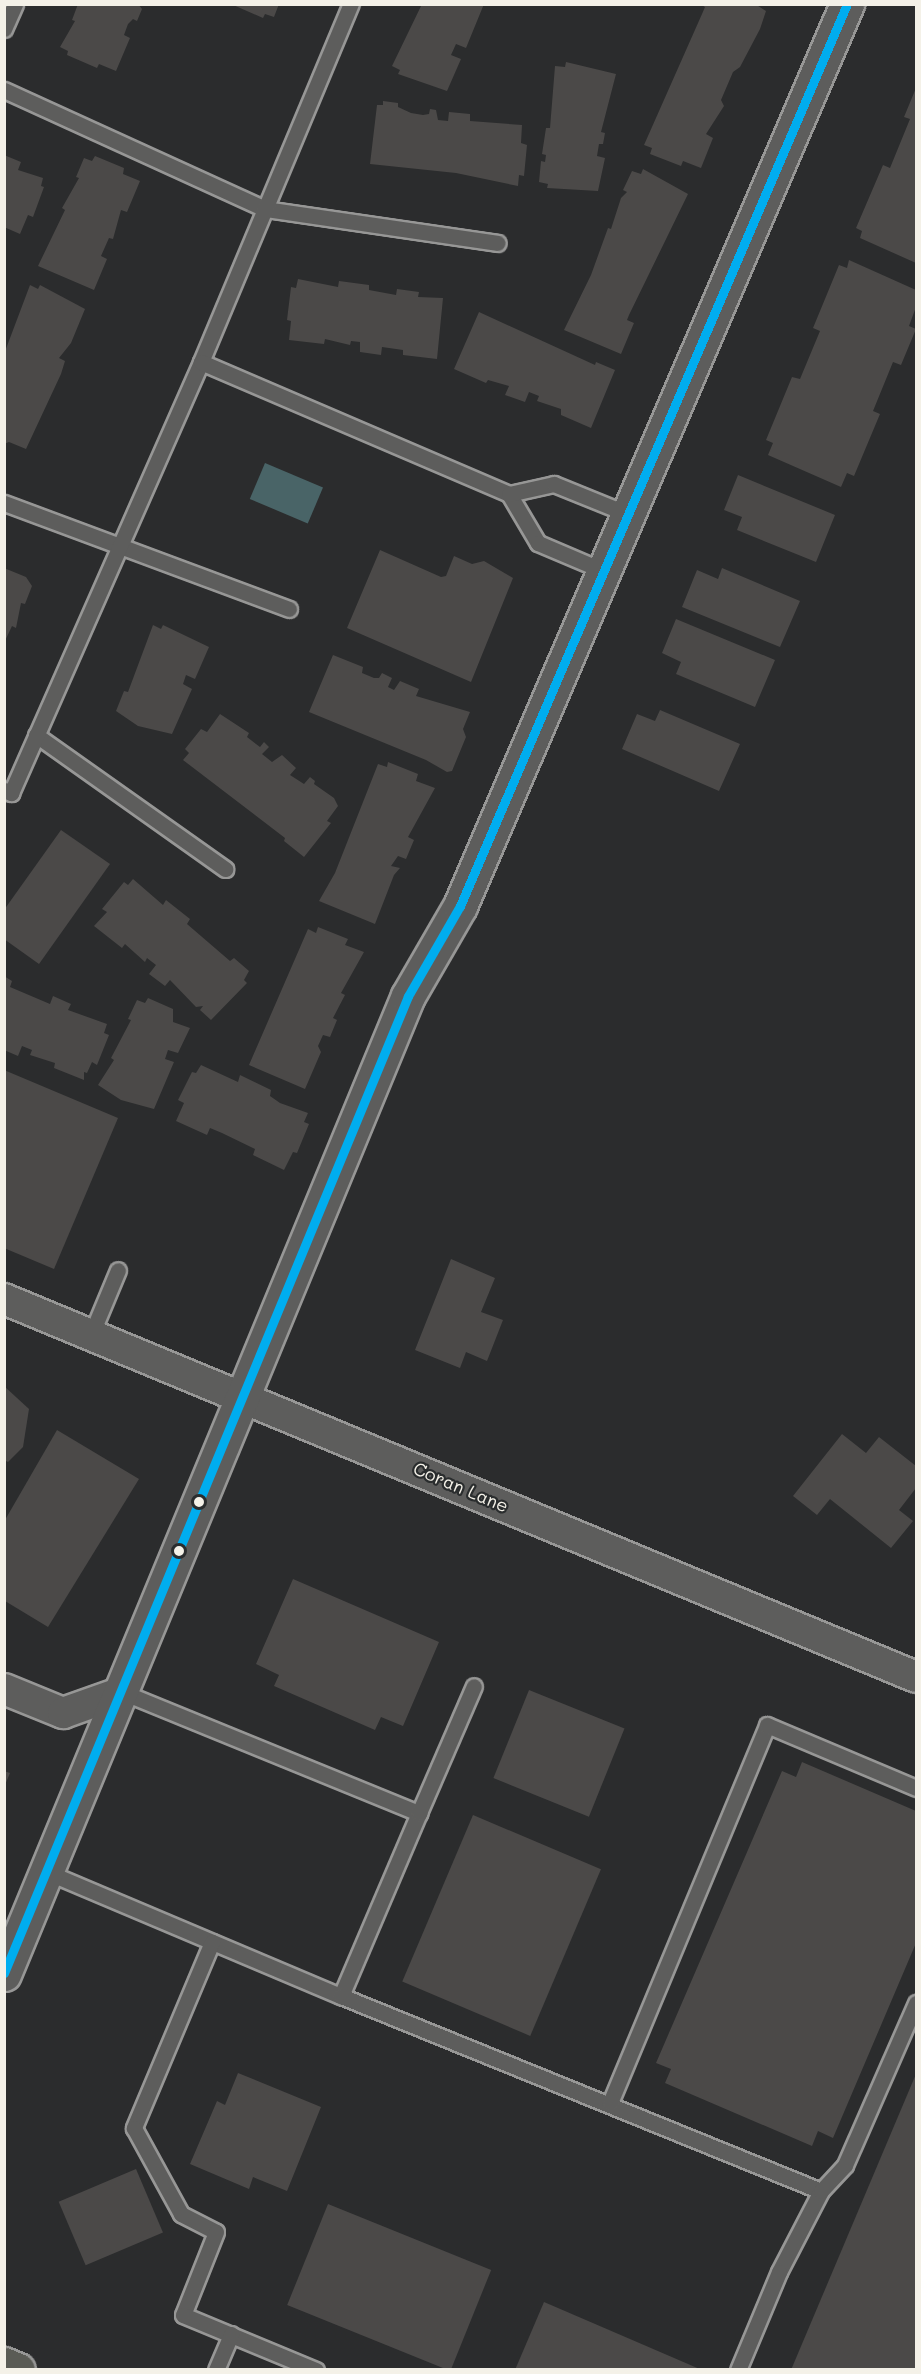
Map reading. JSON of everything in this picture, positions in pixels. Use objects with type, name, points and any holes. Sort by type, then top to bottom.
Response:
[{"type":"main road","points":[[4,1974],[246,1396],[408,996],[460,906],[847,4]]},
{"type":"main road","points":[[4,2364],[18,2370]]},
{"type":"street","name":"Coran Lane","points":[[4,1299],[246,1396],[916,1677]]},
{"type":"street","points":[[4,1689],[63,1713],[122,1692]]},
{"type":"lane","points":[[4,29],[15,4]]},
{"type":"lane","points":[[4,790],[11,793],[201,362],[351,4]]},
{"type":"lane","points":[[4,90],[265,209],[498,243]]},
{"type":"lane","points":[[201,362],[509,494],[554,484],[628,514]]},
{"type":"lane","points":[[509,494],[538,543],[604,571]]},
{"type":"lane","points":[[4,502],[289,609]]},
{"type":"lane","points":[[36,735],[225,869]]},
{"type":"lane","points":[[91,1335],[118,1270]]},
{"type":"lane","points":[[341,1996],[474,1686]]},
{"type":"lane","points":[[122,1692],[419,1813]]},
{"type":"lane","points":[[610,2103],[767,1725],[916,1788]]},
{"type":"lane","points":[[48,1872],[341,1996],[610,2103],[821,2191]]},
{"type":"lane","points":[[212,1942],[134,2128],[181,2214],[216,2232],[183,2315],[316,2370]]},
{"type":"lane","points":[[738,2370],[779,2272],[821,2191],[845,2165],[916,2003]]},
{"type":"lane","points":[[216,2370],[231,2334]]},
{"type":"water","points":[[265,463],[323,488],[308,524],[250,499]]},
{"type":"building","points":[[78,4],[138,4],[142,9],[137,21],[133,19],[128,24],[124,35],[130,38],[116,71],[99,64],[97,68],[67,55],[68,51],[60,47],[75,21],[72,20]]},
{"type":"building","points":[[231,4],[279,4],[274,17],[265,14],[263,18]]},
{"type":"building","points":[[422,4],[484,4],[466,48],[456,44],[451,55],[461,59],[447,91],[398,74],[400,70],[392,66]]},
{"type":"building","points":[[700,4],[755,4],[766,11],[760,29],[740,67],[733,72],[721,100],[724,106],[706,134],[713,138],[701,168],[683,161],[681,166],[650,154],[652,148],[644,145],[705,7]]},
{"type":"building","points":[[566,62],[616,74],[601,132],[605,133],[603,144],[599,144],[597,156],[605,158],[598,191],[547,188],[548,184],[539,182],[541,161],[545,162],[546,155],[542,154],[546,128],[550,128],[555,66],[565,67]]},
{"type":"building","points":[[916,88],[916,263],[860,238],[862,231],[856,228],[883,165],[890,168],[910,119],[904,117]]},
{"type":"building","points":[[383,101],[398,103],[398,107],[411,113],[423,115],[429,114],[430,109],[436,110],[438,120],[448,121],[449,112],[470,114],[470,121],[522,125],[521,143],[527,145],[524,176],[519,175],[518,186],[456,173],[370,164],[377,105],[383,105]]},
{"type":"building","points":[[4,155],[21,162],[18,170],[43,178],[41,186],[44,187],[33,217],[28,215],[20,234],[4,227]]},
{"type":"building","points":[[95,156],[124,168],[123,174],[140,181],[127,212],[121,210],[113,239],[109,238],[101,256],[107,259],[94,290],[38,266],[65,210],[62,208],[79,178],[76,177],[84,158],[92,161]]},
{"type":"building","points":[[643,169],[688,194],[629,315],[627,320],[634,323],[621,354],[564,330],[591,275],[608,228],[611,229],[621,198],[627,192],[623,190],[632,171],[641,174]]},
{"type":"building","points":[[849,260],[916,290],[916,307],[909,326],[916,329],[901,365],[893,362],[873,411],[880,414],[854,476],[847,473],[841,487],[768,455],[773,443],[766,440],[792,377],[800,379],[820,331],[813,328],[839,265],[847,268]]},
{"type":"building","points":[[298,279],[338,287],[339,281],[369,285],[369,290],[396,295],[397,289],[419,292],[418,297],[443,298],[437,359],[403,355],[403,350],[382,347],[381,355],[360,352],[360,342],[351,341],[350,345],[325,339],[324,344],[289,340],[291,321],[287,320],[291,287],[296,288]]},
{"type":"building","points":[[30,285],[38,289],[40,285],[85,309],[71,343],[59,358],[65,361],[61,374],[26,449],[9,442],[4,444],[4,354]]},
{"type":"building","points":[[479,312],[595,365],[596,362],[615,370],[591,428],[561,415],[561,409],[537,401],[539,396],[529,392],[525,402],[505,395],[509,386],[488,380],[486,383],[454,369]]},
{"type":"building","points":[[738,475],[835,515],[816,562],[737,530],[742,517],[724,510]]},
{"type":"building","points":[[380,550],[441,577],[446,576],[454,556],[472,564],[484,561],[513,578],[471,682],[347,628]]},
{"type":"building","points":[[4,568],[26,577],[32,586],[25,604],[21,603],[16,628],[12,626],[4,643]]},
{"type":"building","points":[[722,568],[800,601],[780,647],[682,607],[697,570],[718,579]]},
{"type":"building","points":[[676,619],[775,660],[755,707],[676,674],[681,662],[662,653]]},
{"type":"building","points":[[153,625],[161,629],[163,625],[209,647],[195,679],[186,675],[183,684],[192,689],[172,734],[138,726],[116,711],[124,691],[128,692]]},
{"type":"building","points":[[333,655],[363,667],[362,673],[374,678],[379,678],[382,673],[392,678],[388,687],[394,690],[400,681],[419,689],[416,696],[470,712],[463,729],[466,737],[452,771],[447,772],[426,760],[309,712]]},
{"type":"building","points":[[660,710],[740,744],[719,791],[622,749],[637,714],[655,721]]},
{"type":"building","points":[[220,714],[249,733],[247,737],[260,747],[264,742],[269,747],[262,754],[272,762],[282,755],[296,768],[290,775],[304,784],[310,777],[315,781],[314,784],[334,798],[338,806],[327,821],[331,823],[304,857],[284,841],[285,838],[183,760],[189,753],[185,749],[201,729],[207,732]]},
{"type":"building","points":[[388,762],[418,774],[416,781],[435,788],[408,837],[414,840],[406,859],[398,856],[391,866],[400,868],[394,875],[375,924],[319,901],[335,873],[378,764],[387,767]]},
{"type":"building","points":[[61,830],[110,864],[39,964],[4,939],[4,910]]},
{"type":"building","points":[[133,879],[163,905],[166,900],[190,919],[187,924],[230,961],[234,958],[249,971],[244,980],[247,983],[211,1020],[200,1010],[203,1006],[196,1007],[170,980],[165,986],[149,974],[156,965],[147,958],[145,962],[125,944],[122,948],[94,926],[107,912],[102,909],[124,882],[128,885]]},
{"type":"building","points":[[318,927],[348,939],[345,945],[364,952],[341,993],[345,995],[333,1018],[337,1020],[330,1037],[323,1035],[318,1046],[321,1052],[305,1089],[249,1065],[308,929],[316,933]]},
{"type":"building","points":[[4,976],[12,981],[10,987],[50,1004],[53,996],[71,1004],[68,1010],[107,1024],[104,1033],[109,1035],[97,1065],[92,1062],[87,1073],[84,1072],[84,1080],[54,1068],[55,1063],[30,1055],[32,1050],[22,1046],[18,1056],[4,1050]]},
{"type":"building","points":[[148,998],[173,1009],[173,1022],[190,1028],[178,1053],[168,1050],[165,1059],[174,1062],[154,1109],[121,1100],[98,1085],[114,1060],[111,1058],[131,1020],[128,1019],[137,1000],[145,1003]]},
{"type":"building","points":[[201,1065],[238,1082],[240,1075],[271,1090],[270,1096],[280,1103],[308,1113],[304,1122],[309,1124],[297,1153],[293,1152],[284,1170],[253,1155],[255,1149],[222,1133],[210,1128],[207,1135],[176,1121],[184,1103],[178,1100],[192,1072],[196,1073]]},
{"type":"building","points":[[4,1070],[118,1118],[54,1269],[4,1248]]},
{"type":"building","points":[[451,1259],[495,1278],[481,1312],[503,1320],[487,1361],[466,1352],[460,1368],[415,1350]]},
{"type":"building","points":[[4,1386],[29,1409],[23,1447],[8,1462],[4,1460]]},
{"type":"building","points":[[57,1430],[139,1479],[48,1627],[5,1601],[5,1520]]},
{"type":"building","points":[[842,1434],[866,1453],[879,1437],[916,1466],[916,1488],[899,1510],[913,1521],[891,1548],[830,1499],[817,1515],[793,1496]]},
{"type":"building","points":[[293,1579],[439,1642],[403,1726],[381,1717],[375,1730],[274,1686],[279,1675],[256,1664]]},
{"type":"building","points":[[529,1690],[624,1729],[589,1817],[493,1778]]},
{"type":"building","points":[[802,1762],[916,1811],[916,1943],[833,2138],[818,2131],[812,2146],[665,2083],[671,2069],[656,2063],[782,1771],[796,1777]]},
{"type":"building","points":[[4,1771],[10,1773],[5,1785],[4,1785]]},
{"type":"building","points":[[473,1815],[601,1869],[530,2036],[402,1982]]},
{"type":"building","points":[[238,2073],[321,2107],[287,2191],[253,2177],[249,2189],[190,2164],[217,2101],[225,2105]]},
{"type":"building","points":[[916,2074],[916,2370],[791,2370]]},
{"type":"building","points":[[136,2169],[163,2233],[86,2265],[59,2202]]},
{"type":"building","points":[[328,2204],[491,2270],[451,2370],[287,2305]]},
{"type":"building","points":[[544,2302],[702,2370],[515,2370]]},
{"type":"transit line","points":[[4,1973],[408,996],[460,906],[847,4]]}]
